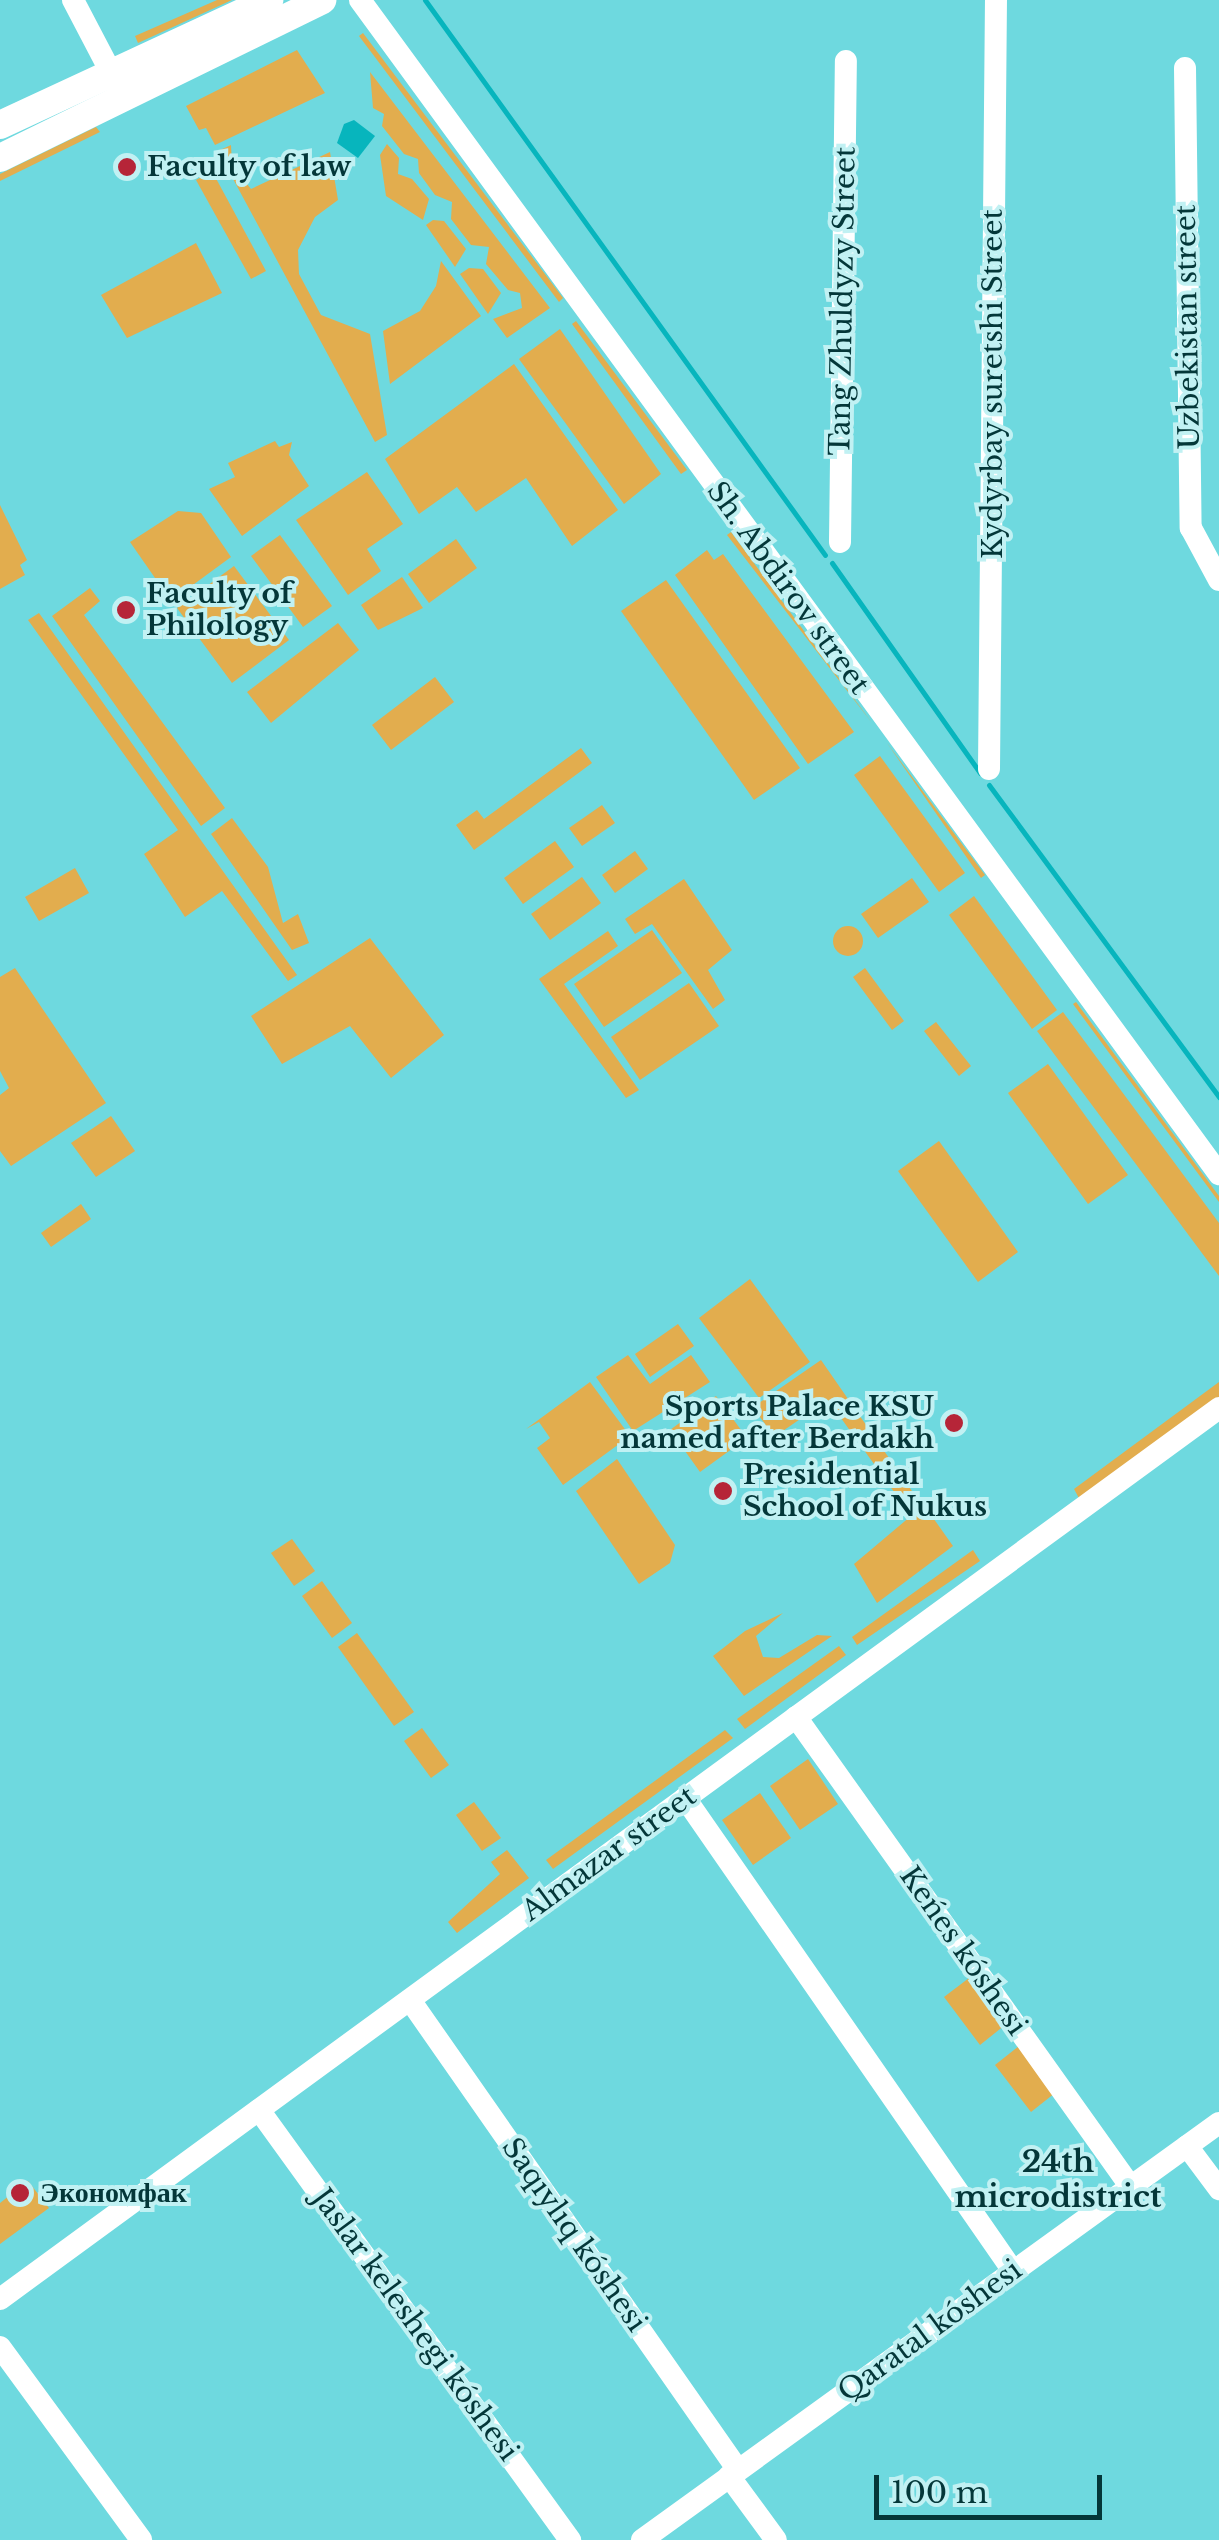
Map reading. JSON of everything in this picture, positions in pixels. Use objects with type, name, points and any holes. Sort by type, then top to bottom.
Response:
[{"type":"main road","points":[[0,125],[110,69],[269,0]]},
{"type":"main road","points":[[0,158],[322,0]]},
{"type":"street","points":[[73,0],[123,96]]},
{"type":"street","name":"Sh. Abdirov street","points":[[360,0],[1219,1174]]},
{"type":"street","name":"Kydyrbay suretshi Street","points":[[989,769],[996,0]]},
{"type":"street","name":"Tang Zhuldyzy Street","points":[[840,542],[846,60]]},
{"type":"street","name":"Uzbekistan street","points":[[1185,68],[1191,528],[1219,580]]},
{"type":"street","name":"Almazar street","points":[[0,2299],[1219,1408]]},
{"type":"street","name":"Keńes kóshesi","points":[[796,1717],[1130,2186]]},
{"type":"street","points":[[685,1798],[1013,2270]]},
{"type":"street","name":"Saqıylıq kóshesi","points":[[410,2000],[776,2540]]},
{"type":"street","name":"Jaslar keleshegi kóshesi","points":[[259,2110],[570,2540]]},
{"type":"street","name":"Qaratal kóshesi","points":[[642,2540],[1219,2123]]},
{"type":"street","points":[[1187,2146],[1219,2190]]},
{"type":"street","points":[[0,2347],[141,2540]]},
{"type":"shaded area","points":[[217,0],[232,0],[138,43],[135,36]]},
{"type":"shaded area","points":[[363,33],[563,298],[559,302],[359,36]]},
{"type":"shaded area","points":[[297,50],[325,93],[215,145],[206,128],[199,130],[186,106]]},
{"type":"shaded area","points":[[370,72],[550,308],[507,338],[493,319],[522,308],[520,293],[508,290],[486,264],[489,247],[471,245],[451,219],[452,202],[435,195],[419,173],[418,159],[404,154],[382,126],[384,114],[373,108]]},
{"type":"shaded area","points":[[96,127],[100,132],[0,181],[0,174]]},
{"type":"shaded area","points":[[387,144],[399,158],[398,174],[412,179],[429,199],[423,220],[386,196],[380,155]]},
{"type":"shaded area","points":[[231,145],[232,165],[251,189],[330,152],[338,200],[315,217],[298,250],[299,274],[321,315],[370,334],[387,435],[375,442],[218,151]]},
{"type":"shaded area","points":[[212,171],[266,271],[251,279],[196,180]]},
{"type":"shaded area","points":[[433,220],[444,221],[466,249],[455,267],[426,225]]},
{"type":"shaded area","points":[[196,243],[222,293],[127,338],[101,295]]},
{"type":"shaded area","points":[[441,261],[481,316],[390,384],[383,331],[420,311],[436,286]]},
{"type":"shaded area","points":[[469,268],[483,269],[501,293],[488,314],[460,274]]},
{"type":"shaded area","points":[[576,321],[687,470],[681,474],[572,324]]},
{"type":"shaded area","points":[[560,329],[661,474],[624,504],[519,359]]},
{"type":"shaded area","points":[[514,364],[618,510],[572,546],[526,478],[476,512],[457,487],[419,514],[385,459]]},
{"type":"shaded area","points":[[275,441],[279,447],[292,442],[289,455],[309,486],[242,536],[209,489],[235,477],[228,463]]},
{"type":"shaded area","points":[[367,472],[403,524],[367,549],[381,571],[348,595],[296,520]]},
{"type":"shaded area","points":[[0,505],[27,560],[20,565],[25,575],[0,589]]},
{"type":"shaded area","points":[[178,511],[201,513],[231,557],[171,601],[130,542]]},
{"type":"shaded area","points":[[731,532],[872,723],[727,535]]},
{"type":"shaded area","points":[[280,535],[332,606],[303,627],[251,556]]},
{"type":"shaded area","points":[[456,539],[477,568],[429,603],[408,574]]},
{"type":"shaded area","points":[[707,550],[714,560],[723,554],[854,732],[808,764],[675,575]]},
{"type":"shaded area","points":[[234,566],[289,640],[232,683],[177,608]]},
{"type":"shaded area","points":[[402,577],[423,608],[378,630],[361,605]]},
{"type":"shaded area","points":[[666,580],[800,768],[754,800],[621,611]]},
{"type":"shaded area","points":[[90,588],[100,601],[84,615],[225,808],[201,826],[52,616]]},
{"type":"shaded area","points":[[39,613],[297,975],[288,981],[222,891],[185,917],[144,854],[178,830],[28,620]]},
{"type":"shaded area","points":[[338,623],[359,650],[271,723],[247,692]]},
{"type":"shaded area","points":[[435,677],[454,702],[391,750],[372,725]]},
{"type":"shaded area","points":[[887,743],[985,875],[981,878]]},
{"type":"shaded area","points":[[581,748],[592,763],[474,850],[456,825],[477,810],[484,819]]},
{"type":"shaded area","points":[[880,756],[965,873],[939,892],[854,775]]},
{"type":"shaded area","points":[[602,805],[615,823],[582,846],[569,828]]},
{"type":"shaded area","points":[[232,818],[268,867],[283,923],[298,914],[309,943],[292,950],[211,834]]},
{"type":"shaded area","points":[[555,841],[574,867],[523,904],[504,878]]},
{"type":"shaded area","points":[[635,851],[648,869],[615,893],[602,875]]},
{"type":"shaded area","points":[[75,868],[89,893],[39,921],[25,897]]},
{"type":"shaded area","points":[[582,877],[601,903],[550,940],[531,914]]},
{"type":"shaded area","points":[[912,878],[929,902],[878,938],[861,914]]},
{"type":"shaded area","points":[[684,879],[732,950],[708,970],[725,1000],[713,1009],[652,924],[635,934],[625,919]]},
{"type":"shaded area","points":[[974,896],[1057,1010],[1032,1029],[949,915]]},
{"type":"shaded area","points":[[848,926],[862,935],[863,941],[854,955],[848,956],[834,947],[833,941],[842,927]]},
{"type":"shaded area","points":[[652,930],[682,973],[604,1027],[574,984]]},
{"type":"shaded area","points":[[608,931],[618,946],[564,984],[639,1090],[626,1098],[539,979]]},
{"type":"shaded area","points":[[370,938],[444,1035],[391,1078],[350,1026],[282,1064],[251,1016]]},
{"type":"shaded area","points":[[15,968],[106,1103],[11,1166],[0,1151],[0,1095],[9,1088],[0,1071],[0,977]]},
{"type":"shaded area","points":[[865,968],[904,1021],[892,1030],[853,977]]},
{"type":"shaded area","points":[[689,983],[719,1026],[640,1080],[611,1037]]},
{"type":"shaded area","points":[[1076,1002],[1219,1196],[1219,1202],[1073,1004]]},
{"type":"shaded area","points":[[1063,1012],[1219,1223],[1219,1276],[1037,1031]]},
{"type":"shaded area","points":[[936,1022],[971,1066],[959,1076],[924,1031]]},
{"type":"shaded area","points":[[1048,1064],[1128,1175],[1088,1204],[1008,1093]]},
{"type":"shaded area","points":[[111,1116],[135,1151],[96,1177],[71,1143]]},
{"type":"shaded area","points":[[939,1141],[1018,1252],[978,1282],[898,1171]]},
{"type":"shaded area","points":[[81,1204],[91,1219],[51,1247],[41,1233]]},
{"type":"shaded area","points":[[750,1279],[810,1362],[759,1398],[699,1318]]},
{"type":"shaded area","points":[[678,1324],[694,1346],[650,1377],[635,1354]]},
{"type":"shaded area","points":[[628,1355],[650,1384],[691,1355],[710,1382],[633,1431],[596,1377]]},
{"type":"shaded area","points":[[821,1360],[914,1494],[902,1503],[828,1400],[774,1437],[753,1407]]},
{"type":"shaded area","points":[[590,1382],[630,1436],[563,1485],[537,1448],[550,1438],[539,1422],[526,1429]]},
{"type":"shaded area","points":[[1219,1382],[1219,1397],[1080,1500],[1074,1489]]},
{"type":"shaded area","points":[[716,1396],[747,1438],[700,1472],[670,1430]]},
{"type":"shaded area","points":[[617,1459],[675,1545],[670,1563],[639,1584],[576,1491]]},
{"type":"shaded area","points":[[924,1505],[953,1546],[877,1603],[854,1564]]},
{"type":"shaded area","points":[[292,1539],[315,1571],[294,1586],[271,1553]]},
{"type":"shaded area","points":[[973,1550],[980,1561],[857,1645],[852,1637]]},
{"type":"shaded area","points":[[322,1581],[352,1623],[332,1638],[302,1596]]},
{"type":"shaded area","points":[[783,1613],[756,1636],[763,1657],[779,1658],[817,1635],[832,1636],[744,1696],[713,1656],[745,1631]]},
{"type":"shaded area","points":[[357,1633],[414,1712],[394,1726],[338,1647]]},
{"type":"shaded area","points":[[839,1646],[846,1655],[745,1729],[737,1719]]},
{"type":"shaded area","points":[[422,1728],[449,1765],[431,1778],[404,1741]]},
{"type":"shaded area","points":[[725,1730],[733,1738],[553,1869],[546,1860]]},
{"type":"shaded area","points":[[808,1759],[838,1804],[800,1830],[770,1786]]},
{"type":"shaded area","points":[[760,1793],[791,1838],[753,1865],[722,1820]]},
{"type":"shaded area","points":[[474,1802],[501,1838],[482,1851],[456,1815]]},
{"type":"shaded area","points":[[507,1850],[529,1878],[457,1933],[448,1922],[500,1874],[491,1862]]},
{"type":"shaded area","points":[[969,1978],[1005,2025],[980,2045],[944,1997]]},
{"type":"shaded area","points":[[1019,2046],[1055,2093],[1031,2112],[995,2065]]},
{"type":"shaded area","points":[[28,2181],[49,2208],[0,2244],[0,2203]]},
{"type":"water","points":[[354,120],[375,136],[358,158],[337,143],[344,124]]},
{"type":"waterway","points":[[425,0],[825,555]]},
{"type":"waterway","points":[[832,563],[980,773]]},
{"type":"waterway","points":[[989,785],[1219,1097]]},
{"type":"place","name":"Faculty of law","points":[[127,167]]},
{"type":"place","name":"Faculty of Philology","points":[[126,610]]},
{"type":"place","name":"Sports Palace KSU named after Berdakh","points":[[954,1423]]},
{"type":"place","name":"Presidential School of Nukus","points":[[723,1491]]},
{"type":"place","name":"Экономфак","points":[[20,2193]]},
{"type":"district","name":"24th microdistrict","points":[[1058,2179]]}]
